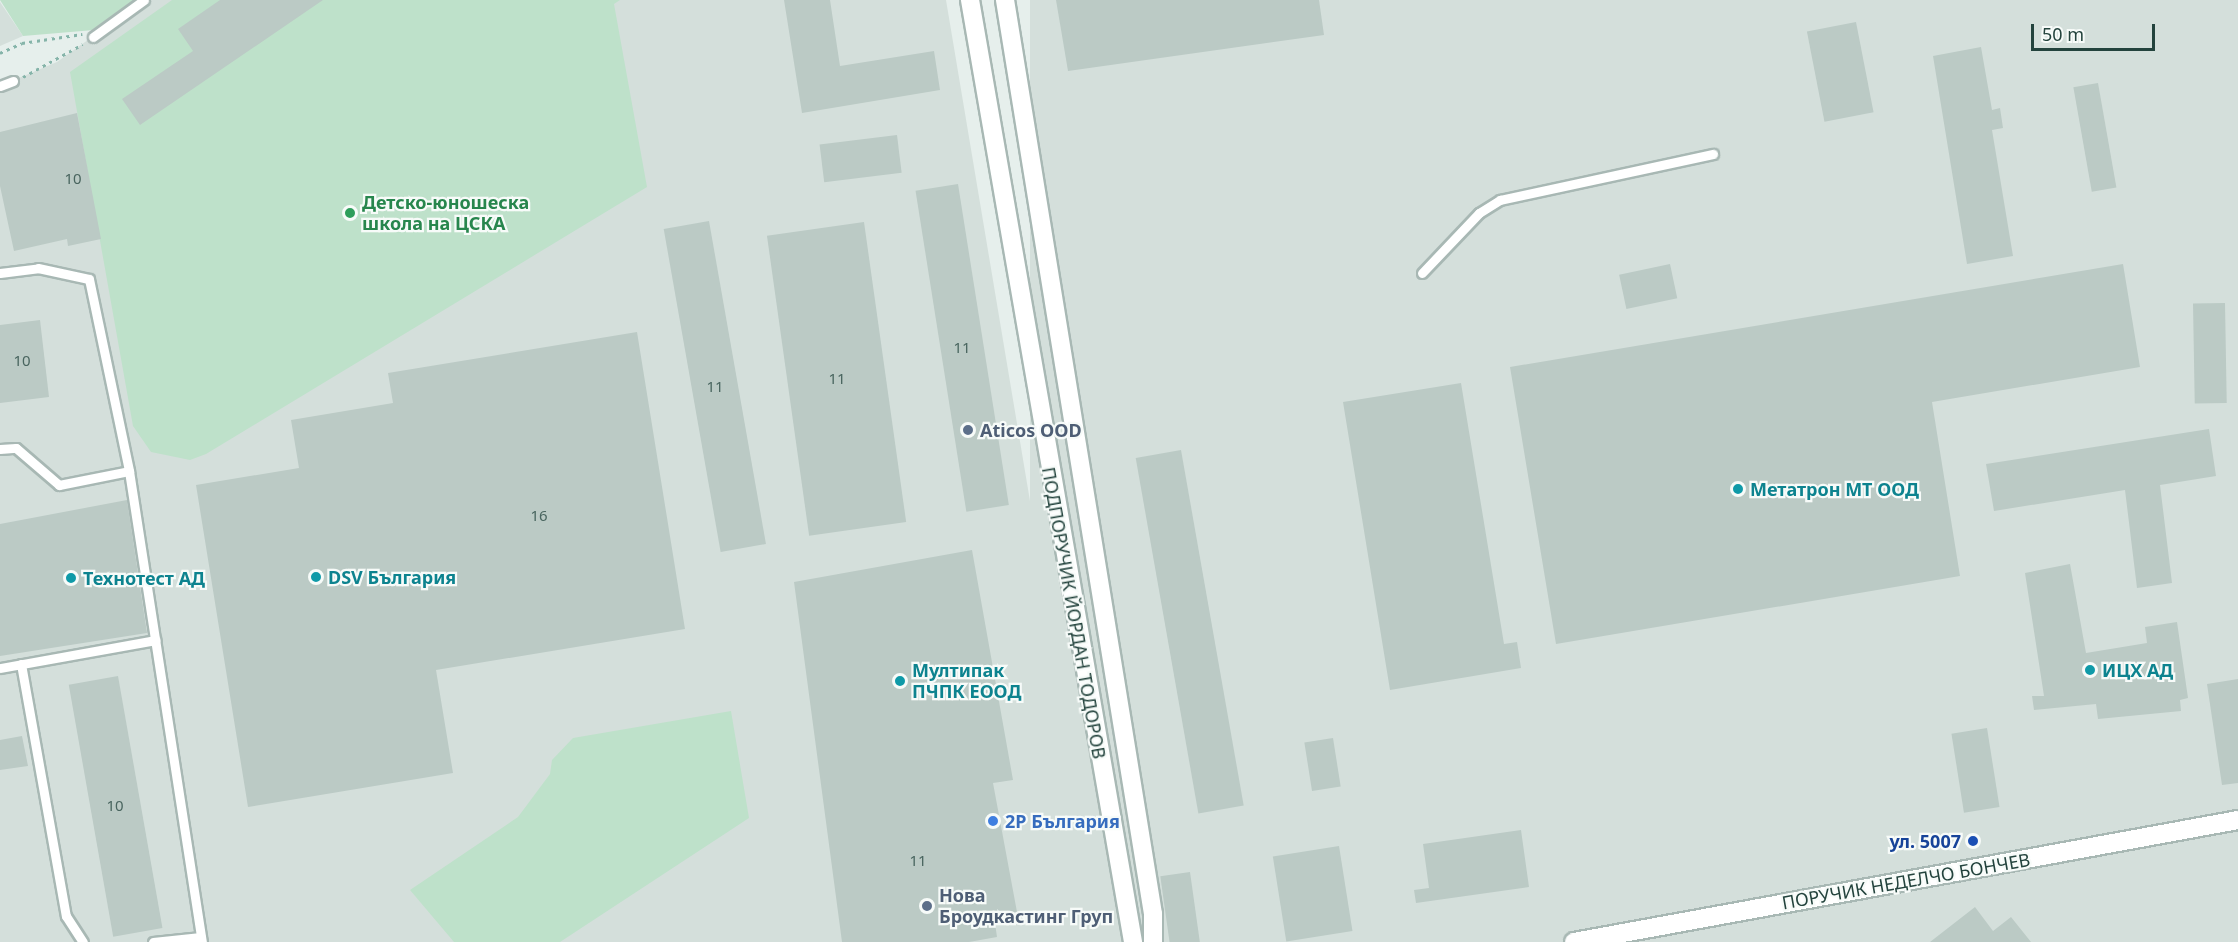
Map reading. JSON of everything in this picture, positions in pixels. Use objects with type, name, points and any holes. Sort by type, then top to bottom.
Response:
[{"type":"street","name":"ПОДПОРУЧИК ЙОРДАН ТОДОРОВ","points":[[970,0],[1133,942]]},
{"type":"street","name":"ПОДПОРУЧИК ЙОРДАН ТОДОРОВ","points":[[1005,0],[1153,914],[1153,942]]},
{"type":"street","name":"ПОРУЧИК НЕДЕЛЧО БОНЧЕВ","points":[[1574,942],[1619,938],[2238,820]]},
{"type":"lane","points":[[91,35],[144,0]]},
{"type":"lane","points":[[0,86],[13,81]]},
{"type":"lane","points":[[1422,273],[1479,213],[1500,200],[1713,154]]},
{"type":"lane","points":[[0,273],[38,268],[88,279],[129,471],[201,939],[153,942]]},
{"type":"lane","points":[[0,449],[16,448],[59,485],[129,471]]},
{"type":"lane","points":[[0,668],[155,640]]},
{"type":"lane","points":[[21,664],[66,916],[83,942]]},
{"type":"path","points":[[0,53],[22,43],[91,35]]},
{"type":"path","points":[[13,81],[57,62],[91,35]]},
{"type":"shaded area","points":[[144,0],[946,0],[1031,507],[1093,942],[0,942],[0,86],[57,62]]},
{"type":"shaded area","points":[[1030,0],[2238,0],[2238,942],[1030,942]]},
{"type":"shaded area","points":[[0,2],[23,36],[0,46]]},
{"type":"green space","points":[[0,0],[137,0],[94,30],[23,36]]},
{"type":"green space","name":"Детско-юношеска школа на ЦСКА","points":[[172,0],[620,0],[614,4],[647,187],[206,454],[190,460],[151,452],[133,426],[70,72]]},
{"type":"green space","points":[[731,711],[749,818],[560,942],[454,942],[410,890],[518,817],[550,774],[552,760],[573,738]]},
{"type":"building","points":[[220,0],[323,0],[140,125],[122,99],[193,51],[178,29]]},
{"type":"building","points":[[784,0],[830,0],[840,66],[934,51],[940,90],[802,113]]},
{"type":"building","points":[[1056,0],[1319,0],[1324,35],[1068,71]]},
{"type":"building","points":[[1856,22],[1874,112],[1824,122],[1807,32]]},
{"type":"building","points":[[1981,47],[1992,110],[2000,108],[2003,128],[1992,130],[2013,256],[1967,264],[1933,56]]},
{"type":"building","points":[[2098,83],[2116,187],[2092,192],[2073,87]]},
{"type":"building","points":[[77,113],[101,239],[68,246],[67,239],[14,251],[0,186],[0,132]]},
{"type":"building","points":[[897,135],[902,173],[824,182],[820,145]]},
{"type":"building","points":[[958,184],[1009,505],[966,512],[916,191]]},
{"type":"building","points":[[709,221],[766,544],[721,552],[664,229]]},
{"type":"building","points":[[864,222],[906,522],[809,536],[767,236]]},
{"type":"building","points":[[1670,264],[1677,298],[1626,309],[1619,275]]},
{"type":"building","name":"Метатрон МТ ООД","points":[[2123,264],[2140,367],[1932,402],[1960,576],[1556,644],[1510,367]]},
{"type":"building","points":[[2225,303],[2227,403],[2195,404],[2193,304]]},
{"type":"building","points":[[40,320],[49,397],[0,403],[0,325]]},
{"type":"building","points":[[637,332],[685,629],[436,670],[453,773],[248,807],[196,485],[299,468],[291,420],[393,403],[388,373]]},
{"type":"building","points":[[1461,383],[1504,644],[1517,642],[1521,668],[1390,690],[1343,402]]},
{"type":"building","points":[[2209,429],[2216,476],[2160,485],[2172,583],[2137,588],[2125,490],[1994,511],[1986,464]]},
{"type":"building","points":[[1181,450],[1244,806],[1198,814],[1136,458]]},
{"type":"building","name":"Технотест АД","points":[[127,500],[147,633],[0,656],[0,524]]},
{"type":"building","name":"Мултипак ПЧПК ЕООД","points":[[972,550],[1013,780],[993,783],[1017,912],[994,916],[997,937],[969,942],[842,942],[794,582]]},
{"type":"building","name":"ИЦХ АД","points":[[2070,564],[2086,653],[2147,643],[2145,627],[2177,622],[2188,698],[2180,700],[2181,711],[2098,719],[2096,704],[2034,710],[2032,696],[2044,696],[2025,573]]},
{"type":"building","points":[[118,676],[162,928],[113,937],[69,685]]},
{"type":"building","points":[[2238,679],[2238,783],[2222,785],[2207,684]]},
{"type":"building","points":[[1987,728],[2000,807],[1964,813],[1951,734]]},
{"type":"building","points":[[22,736],[28,766],[0,770],[0,740]]},
{"type":"building","points":[[1333,738],[1341,786],[1312,791],[1304,743]]},
{"type":"building","points":[[1521,830],[1529,887],[1416,903],[1414,890],[1429,888],[1423,844]]},
{"type":"building","points":[[1339,846],[1352,931],[1286,941],[1273,856]]},
{"type":"building","points":[[1190,872],[1200,942],[1170,942],[1160,876]]},
{"type":"building","points":[[1975,907],[1993,931],[2011,917],[2031,942],[1930,942]]},
{"type":"place","name":"Детско-юношеска школа на ЦСКА","points":[[350,213]]},
{"type":"place","name":"Aticos OOD","points":[[968,430]]},
{"type":"place","name":"Метатрон МТ ООД","points":[[1738,489]]},
{"type":"place","name":"DSV България","points":[[316,577]]},
{"type":"place","name":"Технотест АД","points":[[71,578]]},
{"type":"place","name":"ИЦХ АД","points":[[2090,670]]},
{"type":"place","name":"Мултипак ПЧПК ЕООД","points":[[900,681]]},
{"type":"place","name":"2Р България","points":[[993,821]]},
{"type":"place","name":"ул. 5007","points":[[1973,841]]},
{"type":"place","name":"Нова Броудкастинг Груп","points":[[927,906]]}]
